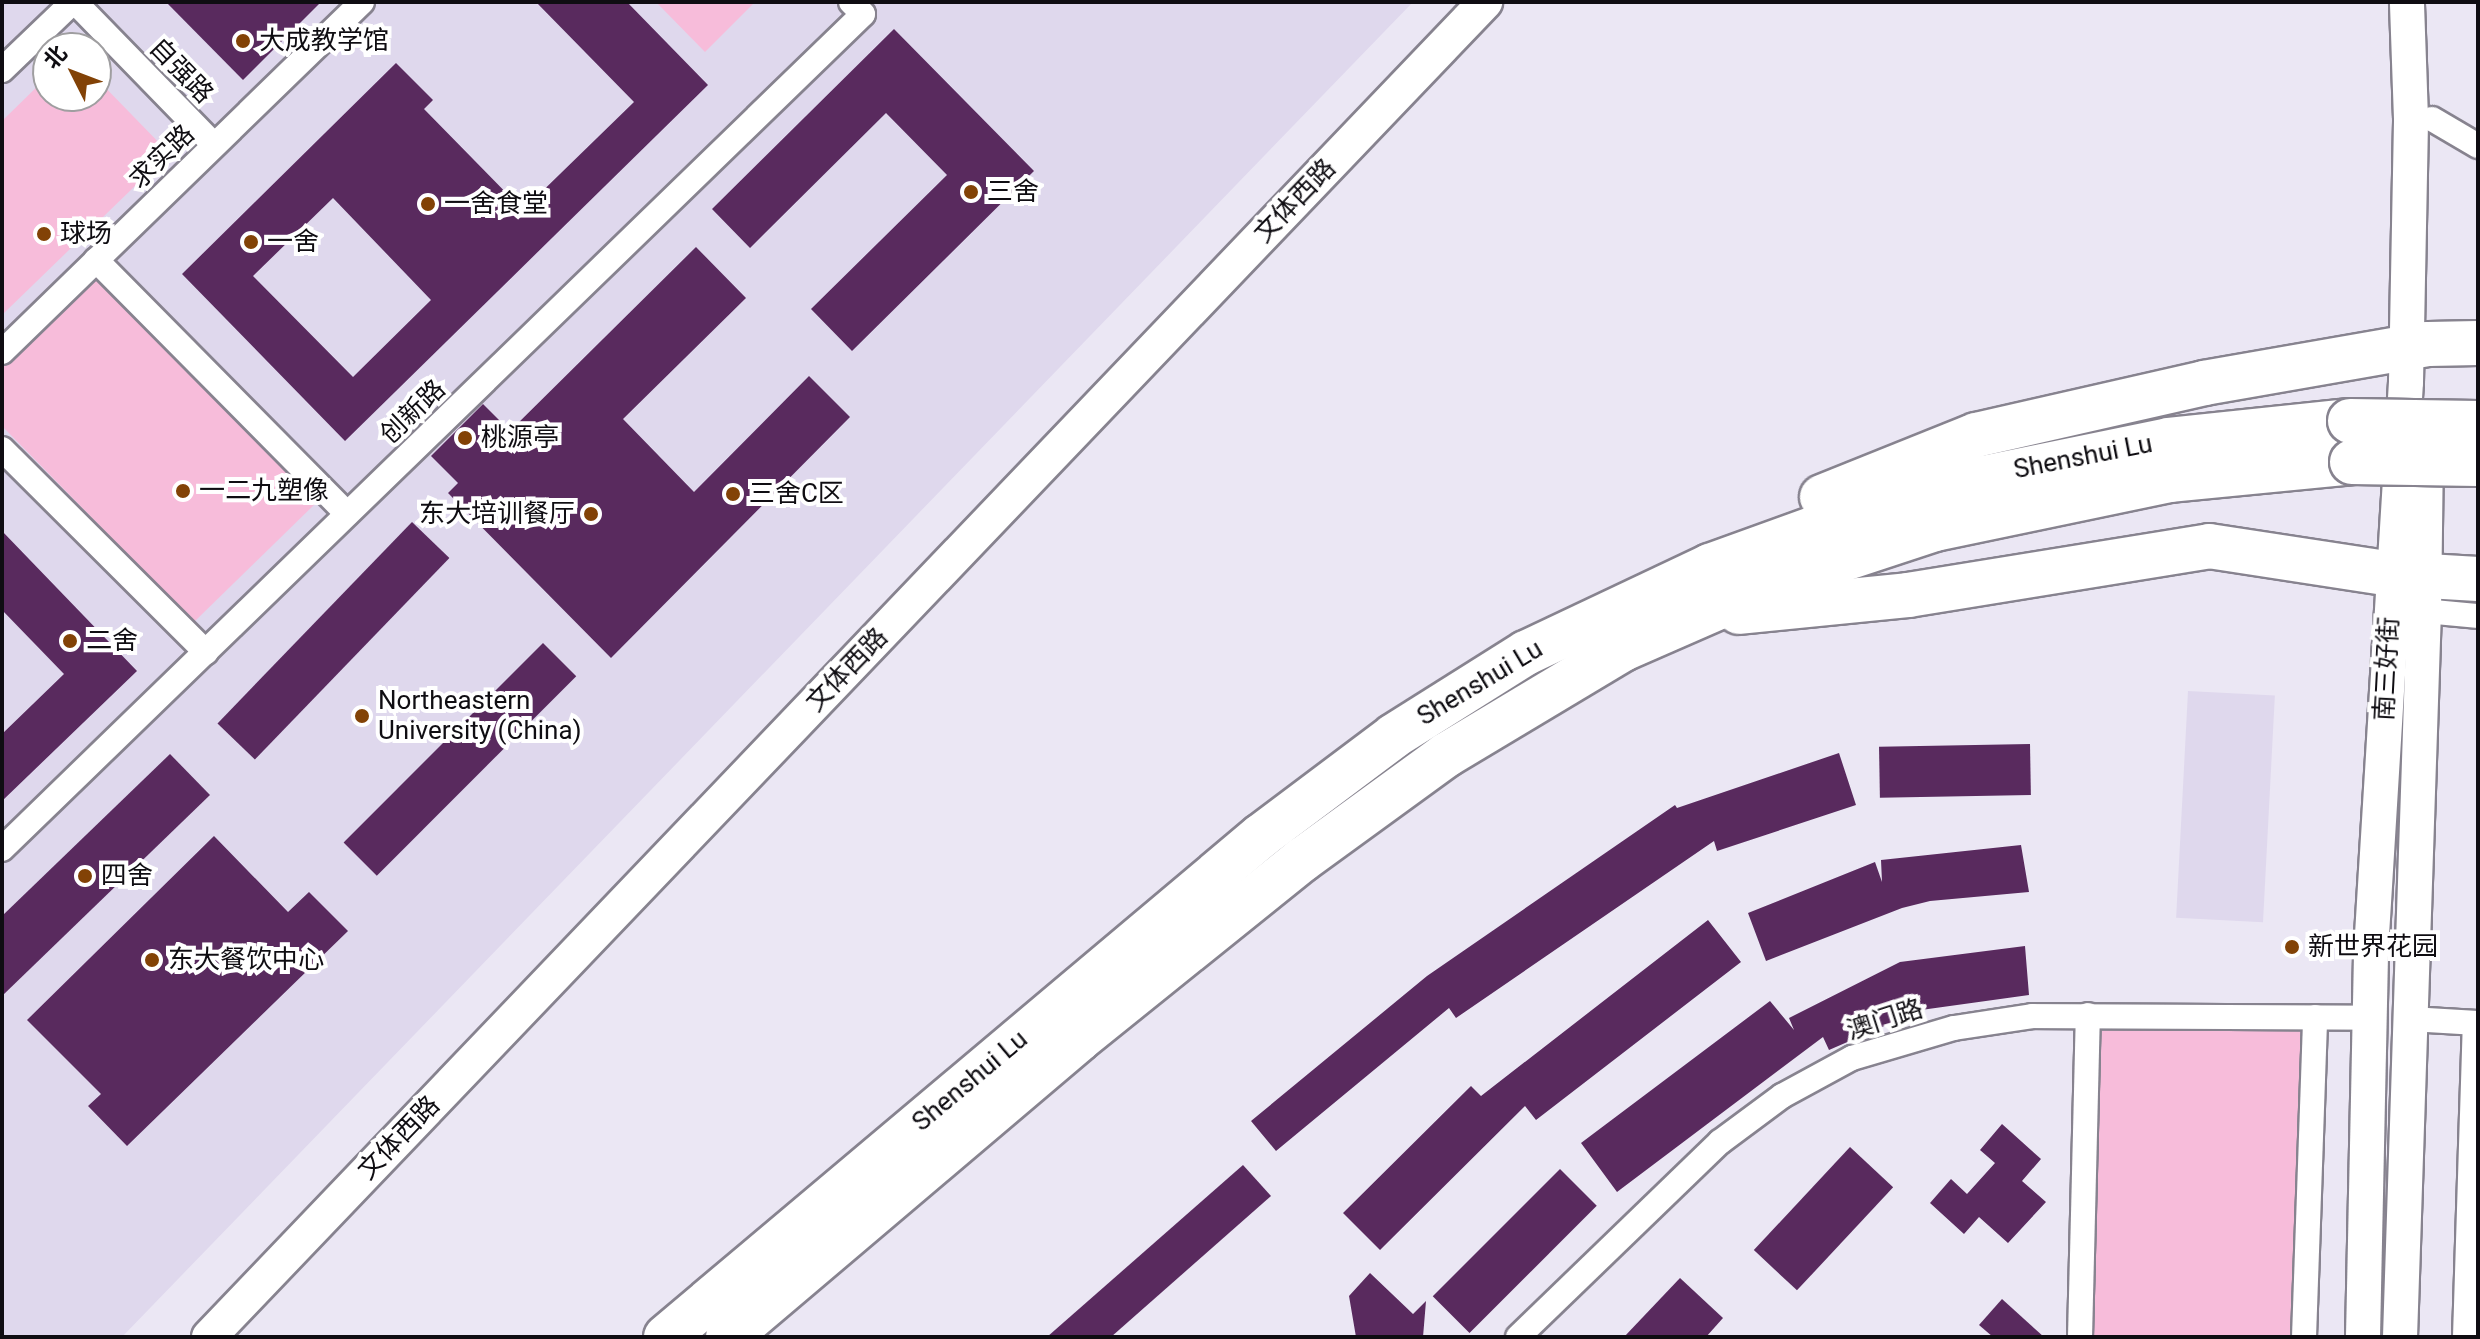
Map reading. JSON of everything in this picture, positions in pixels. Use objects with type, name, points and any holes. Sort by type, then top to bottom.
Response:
[{"type":"highway","points":[[1597,617],[1742,529],[1976,435],[2204,383],[2417,346],[2478,343]]},
{"type":"highway","name":"Shenshui Lu","points":[[728,1337],[1091,1029],[1303,859],[1446,755],[1623,649],[1783,579],[1935,529],[2351,441],[2478,423]]},
{"type":"highway","name":"Shenshui Lu","points":[[666,1337],[1171,910],[1310,799],[1394,736],[1526,653],[1597,617],[1788,536],[1969,481],[2169,440],[2351,441],[2478,464]]},
{"type":"highway","points":[[1697,616],[1908,595],[2209,546],[2413,587],[2478,579]]},
{"type":"street","points":[[2,70],[74,2]]},
{"type":"street","name":"自强路","points":[[74,2],[214,145]]},
{"type":"street","name":"求实路","points":[[2,352],[362,2]]},
{"type":"street","name":"文体西路","points":[[186,1337],[1454,2]]},
{"type":"street","name":"文体西路","points":[[209,1337],[1485,2]]},
{"type":"street","points":[[2400,1337],[2410,1019],[2417,346],[2407,2]]},
{"type":"street","points":[[2417,346],[2432,119],[2431,2]]},
{"type":"street","name":"创新路","points":[[2,849],[347,514],[857,8]]},
{"type":"street","points":[[2432,119],[2478,146]]},
{"type":"street","points":[[96,260],[347,514]]},
{"type":"street","points":[[2,449],[206,652]]},
{"type":"street","points":[[2413,587],[2478,616]]},
{"type":"street","name":"南三好街","points":[[2363,1337],[2369,1018],[2413,587]]},
{"type":"street","points":[[2080,1337],[2088,1015]]},
{"type":"street","name":"澳门路","points":[[1518,1337],[1720,1142],[1782,1096],[1852,1058],[1954,1028],[2032,1016],[2369,1018]]},
{"type":"street","points":[[2304,1337],[2315,1017]]},
{"type":"street","points":[[2410,1019],[2476,1023],[2465,1337]]},
{"type":"shaded area","name":"Northeastern University (China)","points":[[2,2],[1413,2],[122,1337],[2,1337]]},
{"type":"shaded area","points":[[656,2],[755,2],[705,52]]},
{"type":"shaded area","name":"球场","points":[[32,92],[32,112],[112,112],[112,94],[169,153],[2,315],[2,121]]},
{"type":"shaded area","points":[[94,273],[317,502],[194,622],[2,426],[2,363]]},
{"type":"shaded area","points":[[2188,691],[2275,696],[2263,922],[2176,918]]},
{"type":"shaded area","points":[[2088,1015],[2315,1019],[2309,1337],[2082,1337]]},
{"type":"building","name":"大成教学馆","points":[[166,2],[321,2],[243,80]]},
{"type":"building","name":"一舍","points":[[536,2],[627,2],[708,85],[345,441],[182,274],[396,63],[433,100],[424,109],[523,210],[634,102]],"holes":[[[333,198],[431,300],[353,377],[253,276]]]},
{"type":"building","name":"三舍","points":[[894,29],[1034,171],[852,351],[811,309],[947,175],[886,113],[750,248],[712,209]]},
{"type":"building","points":[[696,247],[746,298],[623,419],[694,492],[809,376],[850,417],[611,658],[448,493],[458,483],[431,456],[483,404],[510,431]]},
{"type":"building","points":[[412,522],[449,558],[255,760],[217,723]]},
{"type":"building","name":"二舍","points":[[2,531],[137,671],[2,801],[2,734],[64,674],[2,610]]},
{"type":"building","points":[[543,643],[576,676],[377,876],[344,842]]},
{"type":"building","points":[[2030,744],[2031,795],[1880,798],[1879,747]]},
{"type":"building","points":[[1839,753],[1856,805],[1717,851],[1714,841],[1456,1018],[1449,1008],[1276,1151],[1251,1121],[1427,976],[1675,805],[1677,808]]},
{"type":"building","name":"四舍","points":[[170,754],[210,795],[2,996],[2,916]]},
{"type":"building","points":[[214,836],[288,912],[309,892],[348,931],[127,1146],[88,1106],[101,1094],[27,1020]]},
{"type":"building","points":[[2021,845],[2029,892],[1930,901],[1902,908],[1766,961],[1748,913],[1875,862],[1882,882],[1881,860]]},
{"type":"building","points":[[1708,920],[1741,962],[1536,1120],[1525,1106],[1380,1250],[1343,1213],[1471,1086],[1481,1096]]},
{"type":"building","points":[[2025,946],[2029,995],[1921,1010],[1829,1050],[1823,1037],[1617,1192],[1581,1143],[1770,1001],[1794,1030],[1789,1018],[1900,962]]},
{"type":"building","points":[[2002,1124],[2041,1159],[2022,1181],[2046,1202],[2008,1243],[1979,1217],[1964,1234],[1930,1203],[1951,1179],[1967,1194],[1995,1163],[1980,1150]]},
{"type":"building","points":[[1850,1147],[1893,1187],[1797,1290],[1754,1250]]},
{"type":"building","points":[[1243,1165],[1271,1196],[1111,1337],[1047,1337]]},
{"type":"building","points":[[1560,1169],[1597,1206],[1469,1333],[1433,1296]]},
{"type":"building","points":[[1370,1273],[1413,1314],[1426,1301],[1423,1337],[1356,1337],[1349,1296]]},
{"type":"building","points":[[1680,1278],[1723,1318],[1706,1337],[1624,1337]]},
{"type":"building","points":[[2002,1299],[2044,1337],[1993,1337],[1979,1325]]},
{"type":"place","name":"大成教学馆","points":[[243,41]]},
{"type":"place","name":"三舍","points":[[971,192]]},
{"type":"place","name":"一舍食堂","points":[[428,204]]},
{"type":"place","name":"球场","points":[[44,234]]},
{"type":"place","name":"一舍","points":[[251,242]]},
{"type":"place","name":"桃源亭","points":[[465,438]]},
{"type":"place","name":"一二九塑像","points":[[183,491]]},
{"type":"place","name":"三舍C区","points":[[733,494]]},
{"type":"place","name":"东大培训餐厅","points":[[591,514]]},
{"type":"place","name":"二舍","points":[[70,641]]},
{"type":"place","name":"Northeastern University (China)","points":[[362,716]]},
{"type":"place","name":"四舍","points":[[85,876]]},
{"type":"place","name":"新世界花园","points":[[2292,947]]},
{"type":"place","name":"东大餐饮中心","points":[[152,960]]}]
